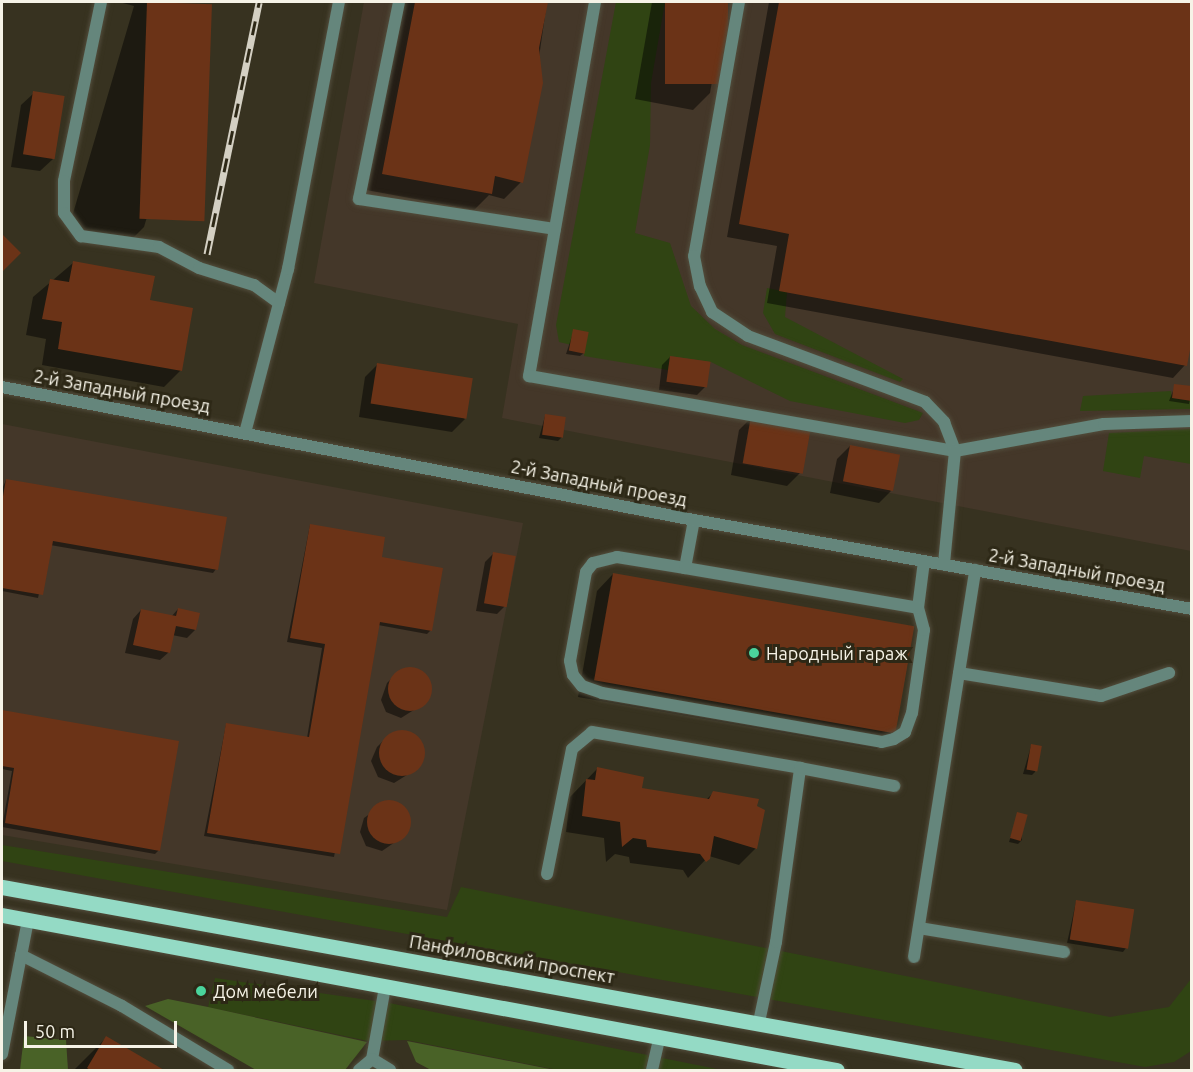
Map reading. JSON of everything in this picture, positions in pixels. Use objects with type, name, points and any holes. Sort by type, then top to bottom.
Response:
[{"type":"main road","name":"Панфиловский проспект","points":[[2,887],[759,1022],[1015,1071]]},
{"type":"main road","points":[[2,915],[837,1071]]},
{"type":"street","points":[[101,2],[64,181],[64,213],[81,236],[159,247],[199,268],[254,285],[279,303]]},
{"type":"street","points":[[245,432],[279,303],[339,2]]},
{"type":"street","points":[[399,2],[359,199],[555,229]]},
{"type":"street","points":[[595,2],[529,376],[955,451],[1104,424],[1191,421]]},
{"type":"street","points":[[739,2],[694,255],[704,294],[712,312],[748,336],[925,402],[944,422],[955,451],[944,564]]},
{"type":"street","name":"2-й Западный проезд","points":[[2,387],[694,520],[1191,609]]},
{"type":"street","points":[[685,568],[694,520]]},
{"type":"street","points":[[918,608],[616,557],[593,564],[586,572],[570,661],[573,675],[582,686],[602,693],[882,742],[905,732],[912,713],[924,630],[918,608],[924,561]]},
{"type":"street","points":[[914,957],[975,570]]},
{"type":"street","points":[[959,674],[1101,696],[1169,673]]},
{"type":"street","points":[[547,874],[572,749],[592,732],[894,786]]},
{"type":"street","points":[[759,1022],[776,942],[800,768]]},
{"type":"street","points":[[2,1054],[28,920]]},
{"type":"street","points":[[919,928],[1064,952]]},
{"type":"street","points":[[21,955],[122,1006],[228,1071]]},
{"type":"street","points":[[360,1071],[372,1059],[385,987]]},
{"type":"street","points":[[652,1071],[659,1039]]},
{"type":"street","points":[[372,1059],[390,1071]]},
{"type":"shaded area","points":[[364,2],[1191,2],[1191,551],[502,418],[518,324],[314,283]]},
{"type":"shaded area","points":[[2,424],[523,523],[447,910],[2,835]]},
{"type":"green space","points":[[616,2],[665,2],[651,83],[650,145],[635,233],[670,243],[691,306],[715,329],[742,345],[923,413],[919,420],[905,423],[790,401],[711,362],[670,356],[668,370],[584,356],[584,348],[559,342],[556,325]]},
{"type":"green space","points":[[767,288],[787,292],[785,317],[903,379],[900,382],[775,334],[763,313]]},
{"type":"green space","points":[[1171,391],[1172,398],[1191,401],[1191,409],[1080,411],[1083,396]]},
{"type":"green space","points":[[1191,429],[1191,464],[1144,456],[1140,478],[1103,471],[1109,433]]},
{"type":"green space","points":[[2,845],[447,917],[461,887],[1110,1017],[1169,1007],[1191,979],[1191,1051],[1174,1062],[1145,1067],[2,861]]},
{"type":"green space","points":[[215,978],[389,1003],[722,1070],[558,1070],[407,1040],[368,1041],[208,1007]]},
{"type":"green space","points":[[168,999],[367,1042],[345,1070],[256,1070],[145,1006]]},
{"type":"green space","points":[[24,1036],[66,1040],[68,1070],[20,1070]]},
{"type":"green space","points":[[407,1041],[555,1070],[431,1070],[416,1062]]},
{"type":"building","points":[[147,2],[212,4],[204,221],[139,219]]},
{"type":"building","points":[[415,2],[548,2],[539,48],[543,83],[523,183],[495,176],[492,194],[382,174]]},
{"type":"building","points":[[665,2],[728,2],[728,84],[665,84]]},
{"type":"building","points":[[779,2],[1192,2],[1192,339],[1187,366],[779,291],[789,234],[739,224]]},
{"type":"building","points":[[33,91],[65,96],[55,159],[23,154]]},
{"type":"building","points":[[2,234],[21,253],[2,272]]},
{"type":"building","points":[[73,261],[155,276],[150,300],[193,308],[182,371],[58,349],[62,322],[42,319],[50,279],[69,282]]},
{"type":"building","points":[[573,329],[589,332],[585,354],[569,351]]},
{"type":"building","points":[[670,356],[711,362],[707,387],[666,382]]},
{"type":"building","points":[[377,363],[473,378],[466,419],[371,403]]},
{"type":"building","points":[[1174,384],[1192,386],[1192,401],[1172,398]]},
{"type":"building","points":[[545,414],[566,417],[563,438],[542,435]]},
{"type":"building","points":[[751,416],[811,427],[803,474],[743,463]]},
{"type":"building","points":[[850,445],[900,455],[893,491],[843,481]]},
{"type":"building","points":[[6,479],[227,517],[218,570],[53,541],[43,595],[2,588],[2,502]]},
{"type":"building","points":[[310,524],[385,537],[382,557],[443,568],[432,631],[380,622],[340,854],[207,833],[226,723],[309,737],[325,644],[290,638]]},
{"type":"building","points":[[493,552],[516,556],[507,607],[484,603]]},
{"type":"building","name":"Народный гараж","points":[[613,573],[914,626],[895,733],[594,680]]},
{"type":"building","points":[[178,608],[200,613],[196,630],[176,626],[170,653],[133,645],[141,609],[176,616]]},
{"type":"building","points":[[410,667],[425,674],[432,689],[425,704],[410,711],[395,704],[388,689],[395,674]]},
{"type":"building","points":[[2,710],[179,741],[160,851],[5,823],[14,768],[2,766]]},
{"type":"building","points":[[402,730],[418,737],[425,753],[418,769],[402,776],[386,769],[379,753],[386,737]]},
{"type":"building","points":[[1031,744],[1042,746],[1037,772],[1026,770]]},
{"type":"building","points":[[597,767],[644,777],[642,788],[709,799],[713,791],[759,799],[757,806],[765,810],[757,849],[714,836],[710,859],[706,862],[700,854],[647,847],[646,840],[633,838],[622,847],[620,822],[582,816],[586,779],[595,780]]},
{"type":"building","points":[[389,800],[404,807],[411,822],[404,837],[389,844],[374,837],[367,822],[374,807]]},
{"type":"building","points":[[1017,812],[1028,815],[1021,841],[1010,838]]},
{"type":"building","points":[[1076,900],[1134,909],[1128,949],[1070,940]]},
{"type":"building","points":[[106,1036],[164,1070],[90,1070],[87,1068]]},
{"type":"railway","points":[[207,254],[259,2]]},
{"type":"place","name":"Народный гараж","points":[[754,653]]},
{"type":"place","name":"Дом мебели","points":[[201,991]]}]
